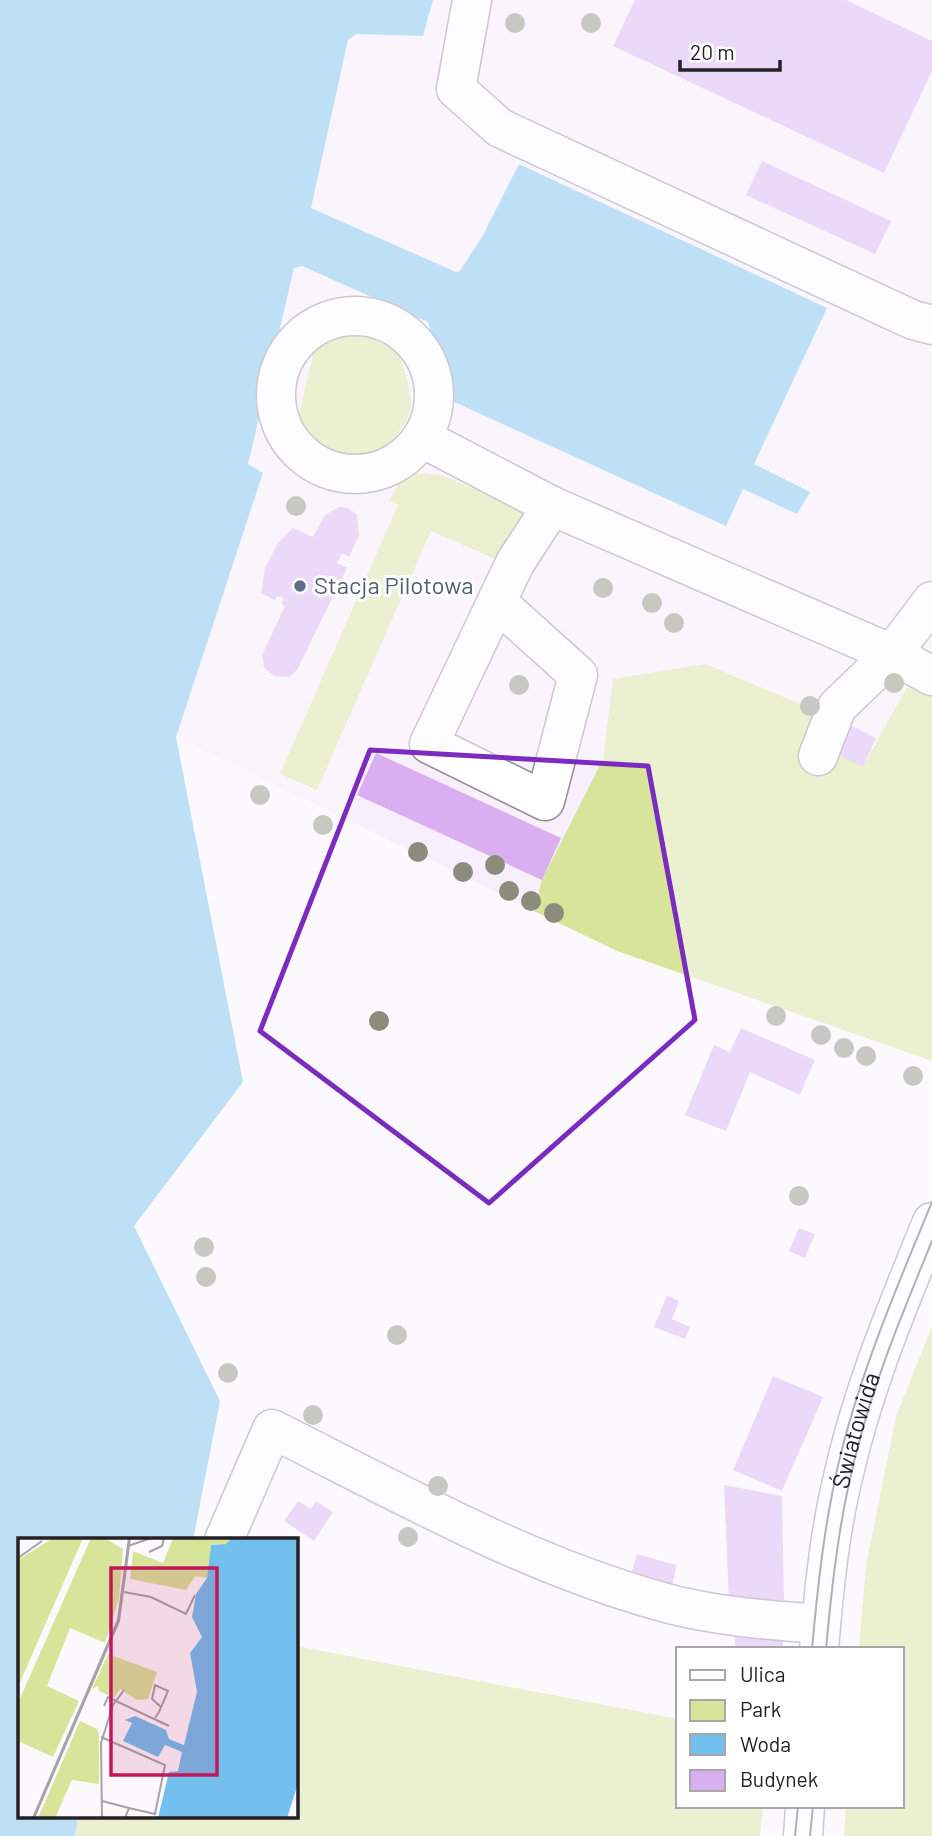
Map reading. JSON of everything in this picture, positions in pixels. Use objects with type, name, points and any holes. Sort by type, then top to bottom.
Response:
[{"type":"street","points":[[472,0],[456,89],[500,128],[913,320],[932,326]]},
{"type":"street","points":[[347,315],[364,315],[396,327],[421,350],[434,383],[434,402],[422,438],[396,464],[360,474],[321,467],[304,456],[289,441],[275,402],[276,382],[282,362],[293,344],[309,330],[347,315]]},
{"type":"street","points":[[422,438],[552,506],[892,654],[932,676]]},
{"type":"street","points":[[498,603],[578,676],[545,802],[429,744],[516,563],[552,506]]},
{"type":"street","points":[[818,756],[837,707],[892,654],[932,601]]},
{"type":"street","name":"Światowida","points":[[820,1637],[831,1536],[852,1439],[873,1371],[932,1222]]},
{"type":"street","points":[[225,1538],[272,1429],[444,1516],[585,1578],[662,1602],[820,1637]]},
{"type":"street","points":[[803,1836],[805,1808]]},
{"type":"highlighted area","points":[[370,750],[648,766],[695,1020],[489,1203],[260,1031]]},
{"type":"shaded area","points":[[433,0],[932,0],[932,1061],[617,951],[176,737],[263,473],[248,465],[348,40],[356,34],[423,36]]},
{"type":"green space","points":[[341,328],[368,336],[399,353],[409,387],[410,408],[402,428],[380,456],[355,458],[318,448],[302,431],[298,419],[314,350],[319,341]]},
{"type":"green space","points":[[405,472],[442,475],[527,512],[504,563],[431,531],[317,790],[280,774],[398,505],[389,501]]},
{"type":"green space","points":[[705,664],[848,724],[863,767],[908,685],[932,696],[932,1061],[617,951],[534,911],[542,880],[603,759],[613,679]]},
{"type":"green space","points":[[932,1326],[932,1836],[844,1836],[846,1808],[904,1808],[904,1647],[859,1647],[866,1565],[896,1417]]},
{"type":"green space","points":[[298,1646],[676,1719],[676,1808],[763,1808],[760,1836],[75,1836],[78,1818],[298,1818]]},
{"type":"water","points":[[0,0],[433,0],[423,36],[356,34],[348,40],[311,208],[456,272],[460,271],[482,237],[519,164],[827,308],[754,464],[810,492],[797,514],[743,489],[726,526],[450,400],[428,322],[302,266],[294,268],[248,464],[263,473],[176,737],[243,1082],[134,1226],[220,1401],[193,1538],[18,1538],[18,1818],[78,1818],[75,1836],[0,1836]]},
{"type":"building","points":[[635,0],[846,0],[932,41],[932,71],[884,173],[613,46]]},
{"type":"building","points":[[762,161],[891,221],[875,254],[746,195]]},
{"type":"building","name":"Stacja Pilotowa","points":[[339,507],[348,508],[357,515],[359,535],[349,557],[342,553],[337,563],[347,568],[297,670],[289,677],[274,676],[264,667],[262,655],[285,606],[281,604],[284,598],[277,596],[275,600],[261,593],[265,568],[278,543],[293,528],[313,537],[325,515]]},
{"type":"building","points":[[848,724],[876,738],[863,767],[834,753]]},
{"type":"building","points":[[376,753],[561,838],[542,880],[357,795]]},
{"type":"building","points":[[741,1028],[815,1060],[800,1095],[750,1072],[726,1131],[685,1115],[714,1045],[730,1052]]},
{"type":"building","points":[[799,1228],[815,1234],[805,1258],[789,1251]]},
{"type":"building","points":[[667,1295],[679,1301],[672,1319],[690,1327],[685,1339],[654,1327]]},
{"type":"building","points":[[773,1376],[823,1397],[782,1491],[733,1470]]},
{"type":"building","points":[[724,1485],[782,1496],[784,1600],[729,1601]]},
{"type":"building","points":[[298,1501],[311,1509],[316,1501],[333,1512],[314,1541],[284,1521]]},
{"type":"building","points":[[637,1554],[677,1565],[670,1593],[629,1581]]},
{"type":"building","points":[[735,1637],[783,1639],[783,1647],[735,1647]]},
{"type":"tram line","points":[[812,1647],[823,1551],[841,1453],[870,1357],[932,1202]]},
{"type":"tram line","points":[[826,1647],[837,1553],[862,1430],[880,1375],[932,1241]]},
{"type":"tram line","points":[[795,1836],[798,1808]]},
{"type":"tram line","points":[[810,1836],[813,1808]]},
{"type":"place","name":"Stacja Pilotowa","points":[[300,586]]}]
